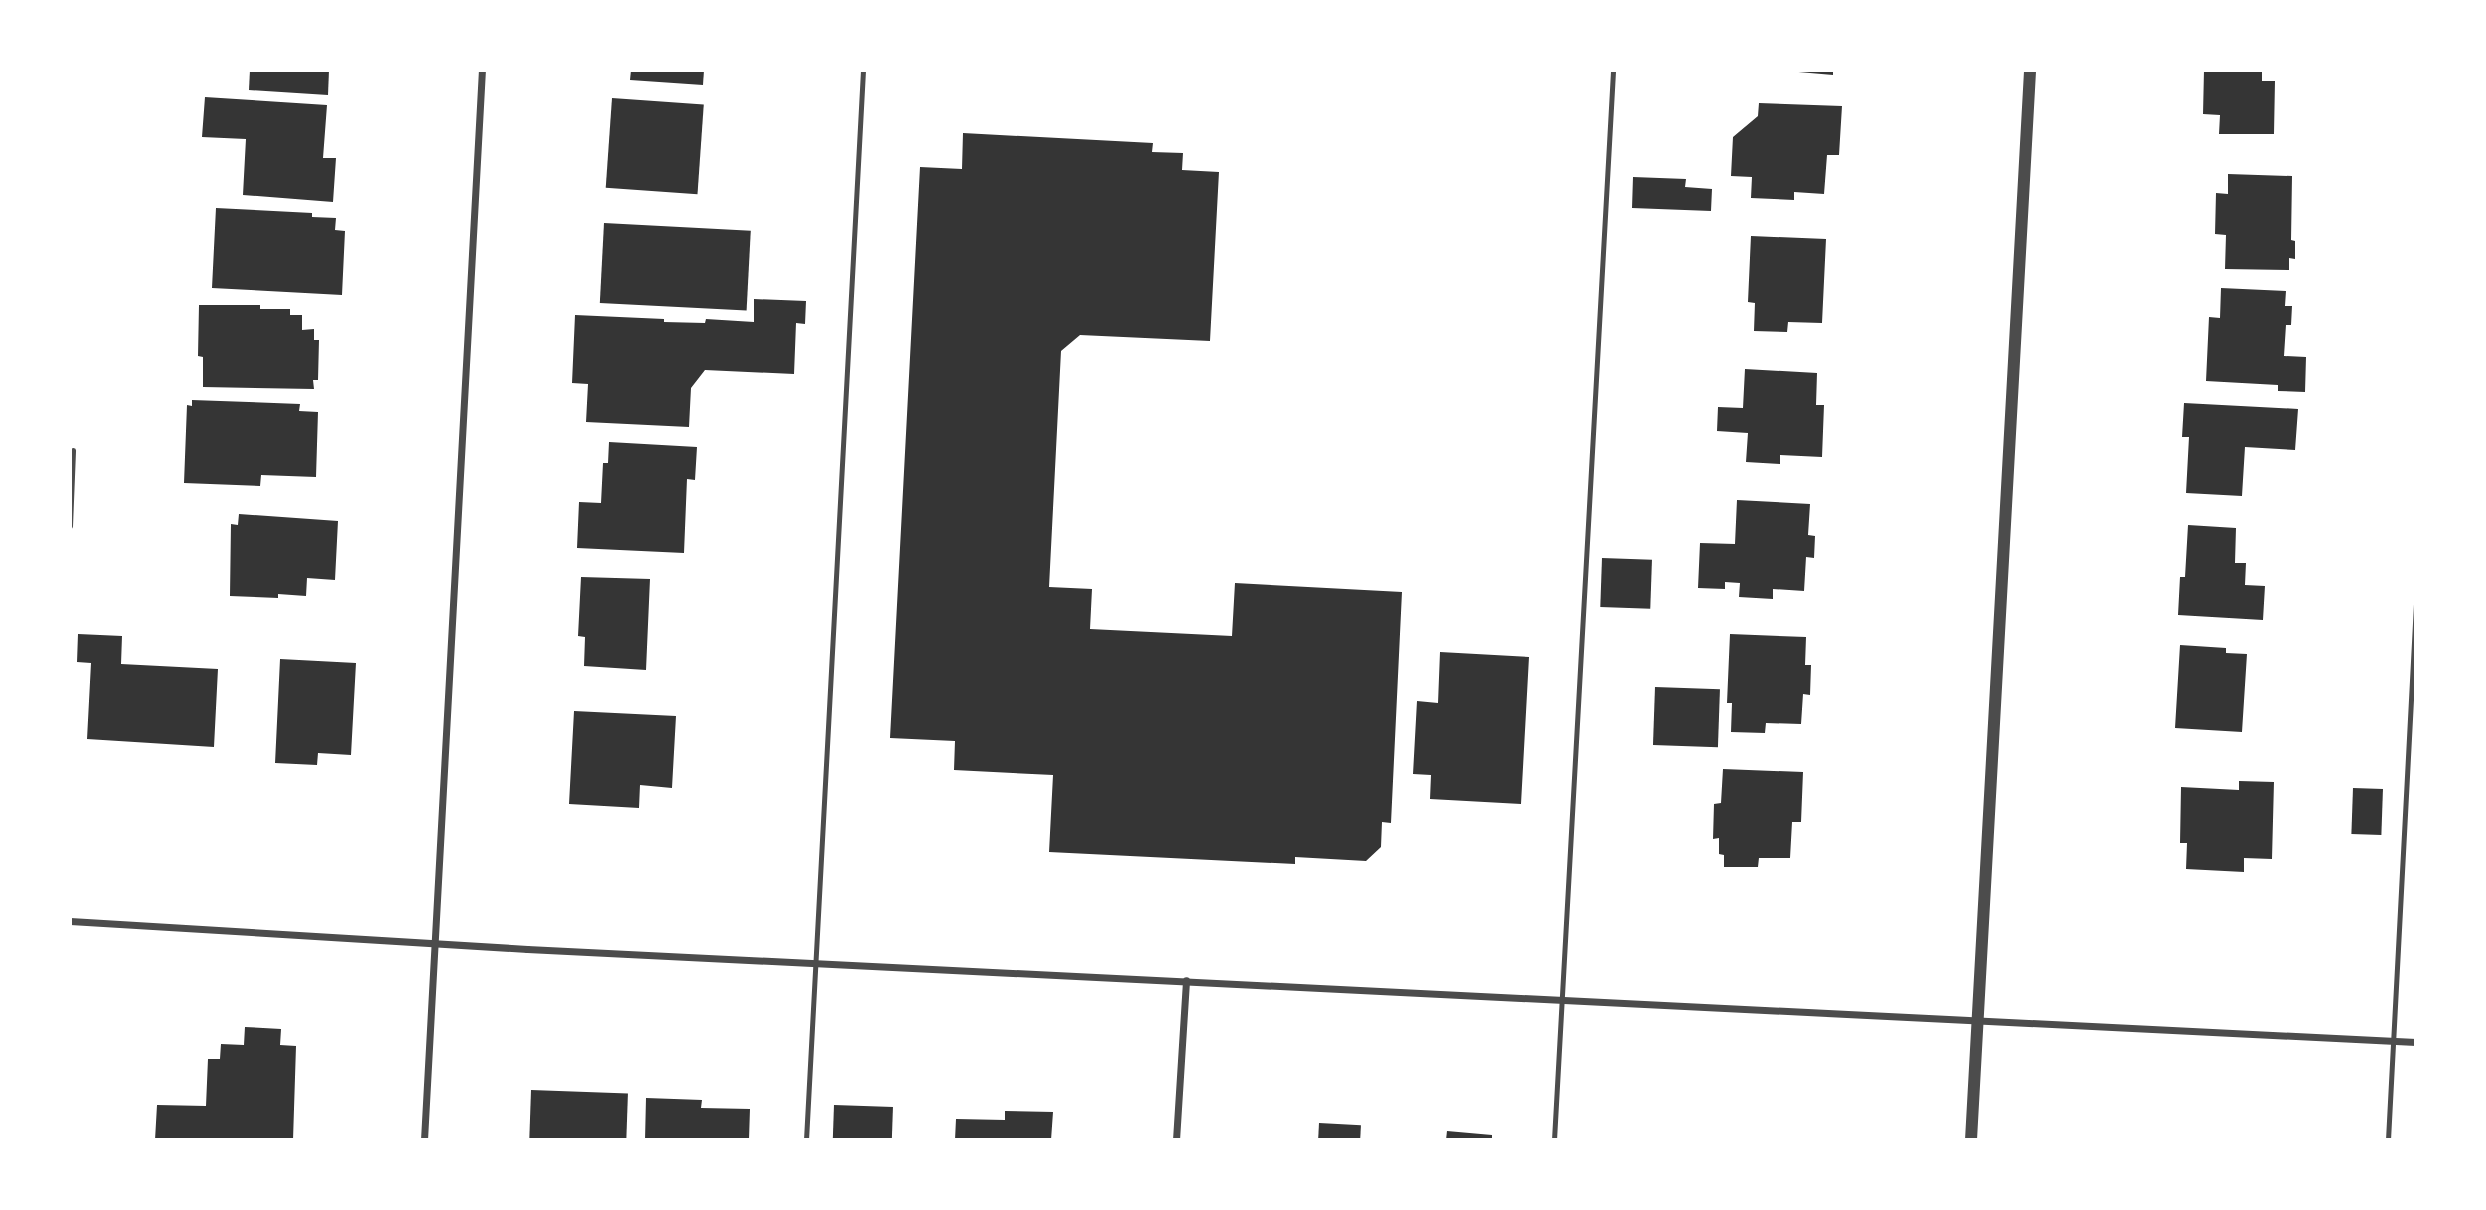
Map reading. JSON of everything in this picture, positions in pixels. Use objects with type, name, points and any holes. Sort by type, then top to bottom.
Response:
[{"type":"street","points":[[424,1140],[482,70]]},
{"type":"street","points":[[1971,1140],[2030,70]]},
{"type":"street","points":[[70,921],[434,944],[2416,1042]]},
{"type":"street","points":[[1176,1140],[1185,980]]},
{"type":"lane","points":[[806,1140],[863,70]]},
{"type":"lane","points":[[1554,1140],[1613,70]]},
{"type":"lane","points":[[70,526],[73,450]]},
{"type":"lane","points":[[2388,1140],[2416,604]]},
{"type":"building","points":[[250,70],[329,70],[328,95],[249,90]]},
{"type":"building","points":[[631,70],[704,70],[703,85],[630,80]]},
{"type":"building","points":[[1775,70],[1833,70],[1833,75]]},
{"type":"building","points":[[2204,70],[2262,70],[2262,81],[2275,81],[2274,134],[2219,134],[2220,115],[2203,114]]},
{"type":"building","points":[[205,97],[327,105],[323,158],[336,158],[333,202],[243,195],[246,139],[202,137]]},
{"type":"building","points":[[612,98],[704,104],[697,194],[606,188]]},
{"type":"building","points":[[1759,103],[1842,106],[1839,155],[1827,155],[1824,194],[1794,192],[1794,200],[1751,198],[1752,177],[1731,176],[1733,137],[1758,116]]},
{"type":"building","points":[[963,133],[1153,143],[1152,152],[1183,153],[1182,170],[1219,172],[1210,341],[1080,335],[1061,351],[1049,587],[1092,589],[1090,629],[1232,636],[1235,583],[1402,592],[1391,823],[1382,822],[1381,847],[1366,861],[1295,857],[1295,864],[1049,852],[1053,775],[954,770],[955,741],[890,738],[920,167],[962,169]]},
{"type":"building","points":[[2228,174],[2292,176],[2291,240],[2295,241],[2295,259],[2289,258],[2289,270],[2225,269],[2226,235],[2215,234],[2216,193],[2228,194]]},
{"type":"building","points":[[1633,177],[1686,179],[1685,187],[1712,189],[1711,211],[1632,208]]},
{"type":"building","points":[[216,208],[312,213],[312,217],[336,218],[335,230],[345,231],[342,295],[212,288]]},
{"type":"building","points":[[604,223],[751,231],[747,311],[600,303]]},
{"type":"building","points":[[1751,236],[1826,239],[1822,323],[1788,322],[1787,332],[1754,331],[1755,303],[1748,302]]},
{"type":"building","points":[[2221,288],[2286,291],[2285,306],[2292,306],[2291,325],[2286,325],[2284,356],[2306,357],[2305,392],[2278,391],[2278,385],[2206,381],[2209,317],[2220,318]]},
{"type":"building","points":[[754,299],[806,301],[805,324],[796,323],[794,374],[705,370],[691,388],[689,427],[586,422],[588,384],[572,383],[575,315],[664,319],[664,322],[705,323],[706,319],[754,322]]},
{"type":"building","points":[[199,305],[260,305],[260,309],[290,309],[290,315],[302,315],[302,330],[314,329],[314,340],[319,340],[318,380],[313,380],[314,389],[203,387],[203,357],[198,356]]},
{"type":"building","points":[[1745,369],[1817,373],[1816,405],[1824,405],[1822,457],[1780,455],[1780,464],[1746,462],[1748,433],[1717,431],[1718,407],[1743,408]]},
{"type":"building","points":[[192,400],[300,404],[299,411],[318,412],[316,477],[261,475],[260,486],[184,483],[187,405],[192,406]]},
{"type":"building","points":[[2184,403],[2298,409],[2295,450],[2245,447],[2242,496],[2186,493],[2189,437],[2182,437]]},
{"type":"building","points":[[609,442],[697,447],[695,480],[687,479],[684,553],[577,548],[579,502],[601,503],[603,463],[608,463]]},
{"type":"building","points":[[1737,500],[1810,504],[1808,535],[1815,536],[1814,558],[1806,557],[1804,591],[1773,589],[1773,599],[1739,597],[1740,583],[1725,582],[1725,589],[1698,588],[1700,543],[1735,544]]},
{"type":"building","points":[[239,514],[338,521],[335,580],[307,578],[306,596],[230,596],[231,524],[238,525]]},
{"type":"building","points":[[2188,525],[2236,528],[2235,563],[2246,563],[2245,585],[2265,586],[2263,620],[2178,615],[2180,577],[2185,577]]},
{"type":"building","points":[[1602,558],[1652,560],[1650,609],[1600,607]]},
{"type":"building","points":[[581,577],[650,579],[646,670],[584,666],[585,637],[578,636]]},
{"type":"building","points":[[78,634],[122,636],[121,664],[218,669],[214,747],[87,739],[91,663],[77,662]]},
{"type":"building","points":[[1730,634],[1806,637],[1805,665],[1811,665],[1810,695],[1803,694],[1801,724],[1766,723],[1765,733],[1731,732],[1732,703],[1727,703]]},
{"type":"building","points":[[2180,645],[2226,648],[2226,653],[2247,654],[2242,732],[2175,728]]},
{"type":"building","points":[[1440,652],[1529,657],[1521,804],[1430,799],[1431,775],[1413,774],[1417,701],[1438,703]]},
{"type":"building","points":[[280,659],[356,663],[351,755],[318,753],[317,765],[275,763]]},
{"type":"building","points":[[1655,687],[1720,689],[1718,747],[1653,745]]},
{"type":"building","points":[[574,711],[676,716],[672,788],[640,785],[639,808],[569,804]]},
{"type":"building","points":[[1723,769],[1803,772],[1801,822],[1792,822],[1790,858],[1759,858],[1758,867],[1724,867],[1724,855],[1719,854],[1719,838],[1713,839],[1714,804],[1721,803]]},
{"type":"building","points":[[2239,781],[2274,782],[2272,859],[2244,858],[2244,872],[2186,869],[2187,843],[2180,843],[2181,787],[2239,790]]},
{"type":"building","points":[[2353,788],[2383,789],[2381,835],[2351,834]]},
{"type":"building","points":[[245,1027],[281,1029],[280,1045],[296,1046],[293,1140],[155,1140],[157,1105],[206,1106],[208,1059],[220,1059],[221,1044],[244,1045]]},
{"type":"building","points":[[531,1090],[628,1093],[626,1140],[529,1140]]},
{"type":"building","points":[[646,1098],[702,1100],[701,1108],[750,1109],[749,1140],[645,1140]]},
{"type":"building","points":[[834,1105],[893,1107],[892,1140],[833,1140]]},
{"type":"building","points":[[1005,1111],[1053,1112],[1051,1140],[955,1140],[956,1119],[1005,1120]]},
{"type":"building","points":[[1319,1123],[1361,1125],[1360,1140],[1318,1140]]},
{"type":"building","points":[[1447,1131],[1492,1135],[1492,1140],[1446,1140]]}]
